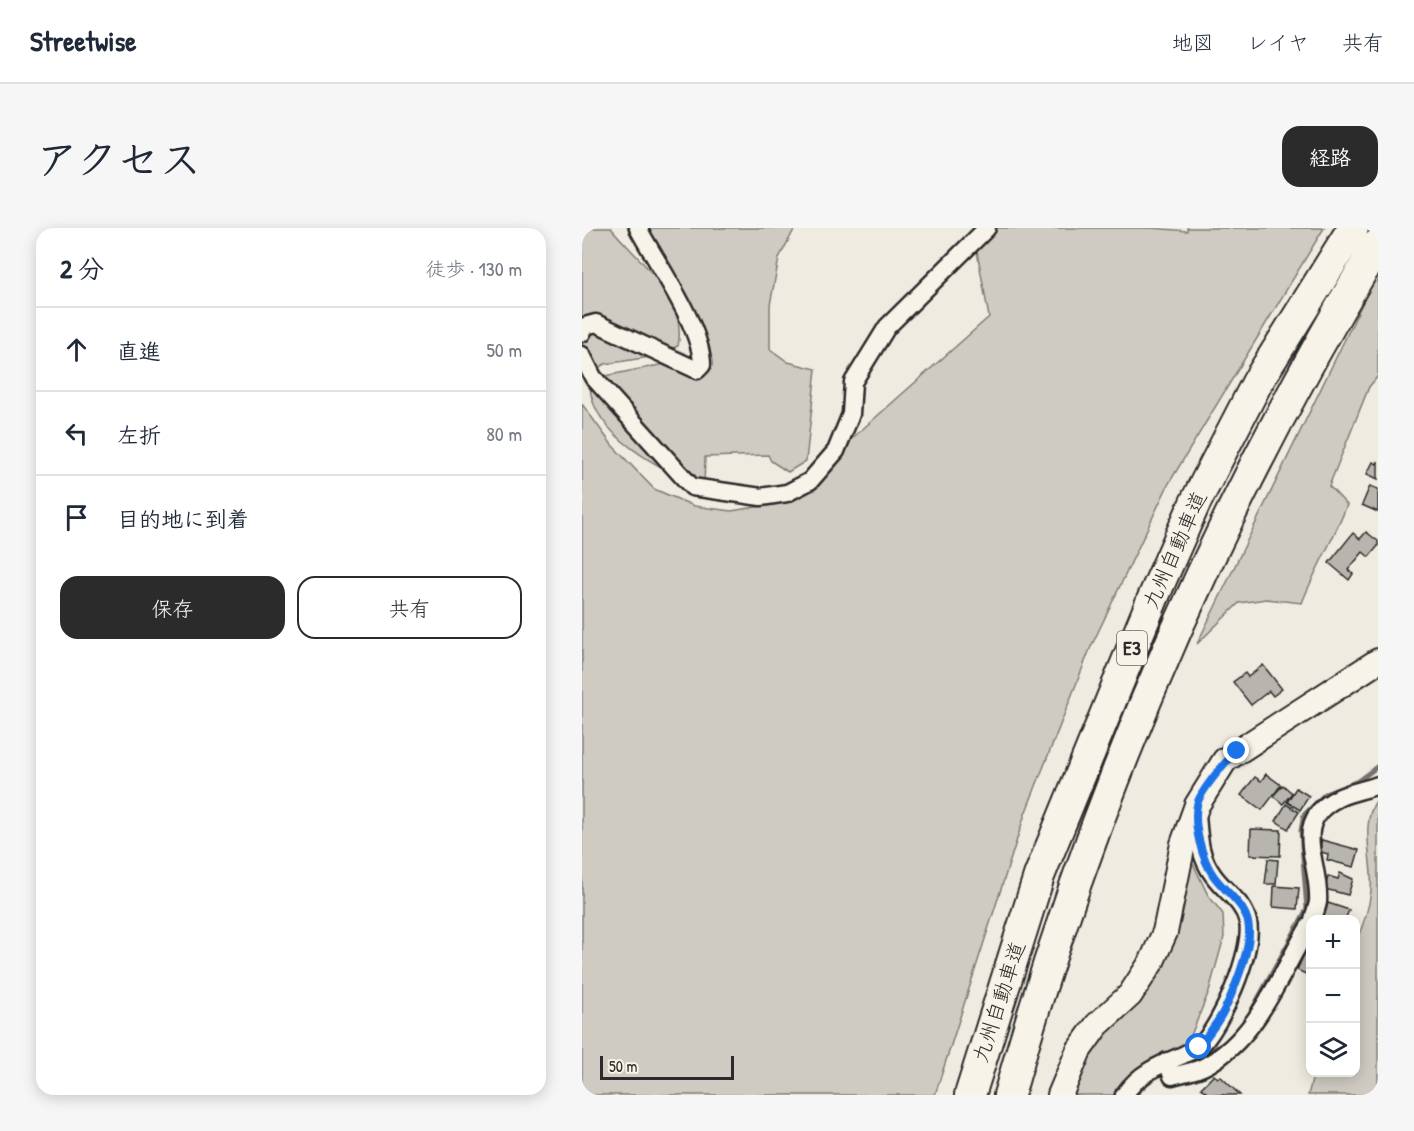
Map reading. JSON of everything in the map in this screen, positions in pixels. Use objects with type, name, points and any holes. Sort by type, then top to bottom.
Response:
[{"type":"highway","name":"九州自動車道","points":[[970,1095],[1039,876],[1153,598],[1196,503],[1258,381],[1353,228]]},
{"type":"highway","name":"九州自動車道","points":[[1009,1095],[1063,918],[1143,705],[1214,547],[1286,404],[1378,244]]},
{"type":"street","points":[[582,333],[585,326],[596,322],[697,370],[702,365],[702,349],[687,316],[638,228]]},
{"type":"street","points":[[582,356],[593,377],[692,487],[761,497],[787,493],[810,481],[836,451],[851,414],[853,382],[887,327],[987,228]]},
{"type":"street","points":[[1060,1095],[1079,1050],[1097,1026],[1130,995],[1152,961],[1165,932],[1183,844],[1197,805],[1225,760],[1378,661]]},
{"type":"street","points":[[1314,915],[1318,903],[1311,843],[1312,823],[1318,812],[1339,797],[1378,785]]},
{"type":"street","points":[[1124,1095],[1145,1071],[1199,1047],[1222,1014],[1247,947],[1250,932],[1239,902],[1212,875],[1200,851],[1197,805]]},
{"type":"street","points":[[1167,1062],[1172,1076],[1206,1066],[1225,1053],[1248,1030],[1259,1015],[1306,934]]},
{"type":"shaded area","points":[[582,228],[611,228],[659,281],[676,312],[679,328],[678,346],[650,357],[605,364],[582,377]]},
{"type":"shaded area","points":[[628,228],[795,228],[779,258],[770,305],[770,349],[788,362],[816,369],[806,461],[788,472],[771,461],[768,455],[705,457],[704,487],[651,461],[617,436],[603,421],[594,405],[590,387],[605,376],[689,359],[698,343],[674,282]]},
{"type":"shaded area","points":[[985,228],[1151,228],[1187,231],[1187,228],[1324,228],[1169,483],[1090,649],[1025,814],[935,1095],[582,1095],[582,404],[612,445],[654,489],[694,506],[731,511],[769,505],[807,489],[848,442],[989,317],[976,246]]},
{"type":"shaded area","points":[[1378,271],[1378,376],[1369,387],[1329,486],[1347,505],[1302,603],[1266,599],[1239,603],[1197,644]]},
{"type":"shaded area","points":[[1378,798],[1378,1095],[1308,1095],[1313,1077],[1360,1077],[1360,930],[1371,891],[1368,831],[1372,808]]},
{"type":"shaded area","points":[[1187,851],[1208,895],[1223,914],[1224,937],[1209,991],[1185,1050],[1137,1095],[1068,1095],[1088,1053],[1117,1022]]},
{"type":"building","points":[[1378,461],[1378,479],[1367,474],[1373,462],[1377,464]]},
{"type":"building","points":[[1370,486],[1378,489],[1378,512],[1362,505]]},
{"type":"building","points":[[1366,532],[1378,541],[1378,546],[1369,557],[1363,552],[1348,570],[1353,574],[1349,580],[1329,563],[1353,533],[1360,539]]},
{"type":"building","points":[[1263,665],[1282,689],[1273,696],[1269,691],[1251,705],[1233,682],[1245,673],[1248,677]]},
{"type":"building","points":[[1266,774],[1281,785],[1262,810],[1241,795],[1255,777],[1261,781]]},
{"type":"building","points":[[1283,785],[1292,793],[1283,804],[1273,796]]},
{"type":"building","points":[[1296,788],[1309,796],[1300,810],[1287,802]]},
{"type":"building","points":[[1286,804],[1299,812],[1288,829],[1276,821]]},
{"type":"building","points":[[1251,829],[1281,830],[1280,856],[1250,855]]},
{"type":"building","points":[[1322,840],[1359,850],[1354,867],[1327,860],[1328,854],[1318,851]]},
{"type":"building","points":[[1268,859],[1278,860],[1276,884],[1265,884]]},
{"type":"building","points":[[1340,873],[1353,879],[1348,895],[1325,889],[1328,876],[1338,879]]},
{"type":"building","points":[[1274,886],[1299,888],[1297,909],[1273,907]]},
{"type":"building","points":[[1328,903],[1349,910],[1347,915],[1324,915]]},
{"type":"building","points":[[1306,950],[1306,974],[1297,970]]},
{"type":"building","points":[[1214,1075],[1218,1078],[1220,1076],[1240,1095],[1203,1095],[1206,1092],[1201,1088]]},
{"type":"waterway","points":[[1252,1010],[1307,909],[1301,831],[1304,815],[1325,794],[1358,781],[1378,766]]},
{"type":"waterway","points":[[1185,1065],[1225,1043]]},
{"type":"waterway","points":[[1136,1095],[1146,1083],[1159,1075]]},
{"type":"route","points":[[1199,1047],[1222,1014],[1247,947],[1250,932],[1239,902],[1212,875],[1200,851],[1197,805],[1225,760],[1237,751]]}]
